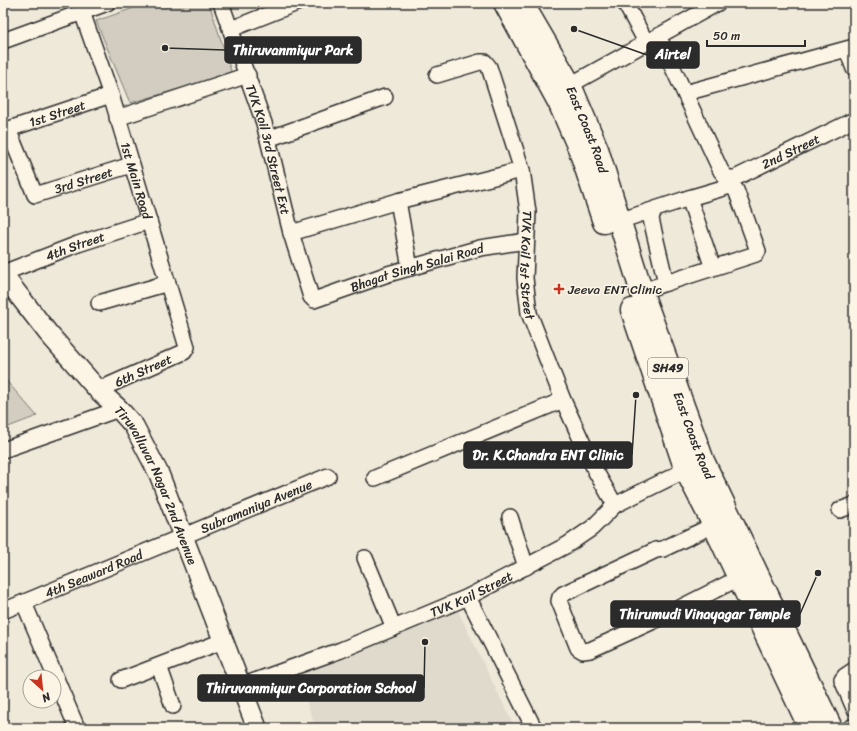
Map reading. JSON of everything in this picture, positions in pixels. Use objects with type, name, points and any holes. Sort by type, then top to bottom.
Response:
[{"type":"main road","name":"East Coast Road","points":[[505,3],[542,67],[580,150],[714,525],[810,728]]},
{"type":"main road","name":"East Coast Road","points":[[522,3],[570,85],[597,149],[642,291],[694,466],[831,728]]},
{"type":"street","points":[[3,41],[107,3]]},
{"type":"street","name":"TVK Koil 3rd Street Ext","points":[[222,3],[248,75],[268,139],[291,233],[311,297]]},
{"type":"street","points":[[231,29],[297,3]]},
{"type":"street","points":[[624,3],[652,39],[685,93],[850,49],[854,69]]},
{"type":"street","points":[[570,85],[718,3]]},
{"type":"street","name":"1st Main Road","points":[[82,12],[111,95],[168,283],[186,349]]},
{"type":"street","name":"TVK Koil 1st Street","points":[[437,75],[480,62],[485,62],[489,67],[522,170],[528,212],[525,278],[529,313],[563,400],[596,472],[615,505]]},
{"type":"street","points":[[117,118],[248,75]]},
{"type":"street","name":"2nd Street","points":[[685,93],[721,171],[727,178],[735,178],[854,120]]},
{"type":"street","name":"1st Street","points":[[5,130],[111,95]]},
{"type":"street","points":[[268,139],[385,97]]},
{"type":"street","name":"3rd Street","points":[[5,130],[35,195],[131,165]]},
{"type":"street","points":[[291,233],[398,201],[522,170]]},
{"type":"street","points":[[619,221],[730,186],[736,190],[758,248],[756,254],[642,291]]},
{"type":"street","points":[[689,198],[713,268]]},
{"type":"street","points":[[398,201],[410,268]]},
{"type":"street","points":[[653,211],[651,219],[666,283]]},
{"type":"street","name":"4th Street","points":[[3,274],[78,244],[149,221]]},
{"type":"street","name":"Bhagat Singh Salai Road","points":[[311,297],[314,300],[360,283],[480,248],[526,241]]},
{"type":"street","name":"Tiruvalluvar Nagar 2nd Avenue","points":[[3,274],[48,333],[98,390],[119,409],[134,426],[159,474],[257,728]]},
{"type":"street","points":[[98,303],[168,283]]},
{"type":"street","name":"6th Street","points":[[98,390],[186,349]]},
{"type":"street","points":[[376,478],[563,400]]},
{"type":"street","points":[[3,450],[119,409]]},
{"type":"street","name":"TVK Koil Street","points":[[241,686],[342,650],[468,597],[567,545],[592,528],[615,505],[694,466]]},
{"type":"street","name":"Subramaniya Avenue","points":[[183,535],[328,476]]},
{"type":"street","points":[[510,517],[526,567]]},
{"type":"street","points":[[714,525],[663,549],[656,550],[563,594],[559,601],[578,648],[583,651],[590,650],[658,619],[739,578]]},
{"type":"street","name":"4th Seaward Road","points":[[3,611],[183,535]]},
{"type":"street","points":[[365,558],[394,628]]},
{"type":"street","points":[[468,597],[534,728]]},
{"type":"street","points":[[24,603],[77,728]]},
{"type":"street","points":[[121,680],[223,641]]},
{"type":"street","points":[[159,666],[173,706]]},
{"type":"street","points":[[854,670],[842,680],[854,708]]},
{"type":"street","points":[[850,728],[854,726]]},
{"type":"shaded area","points":[[148,3],[209,3],[232,74],[130,103],[96,21]]},
{"type":"shaded area","points":[[3,377],[37,416],[3,429]]},
{"type":"shaded area","points":[[457,609],[515,728],[316,728],[297,676]]},
{"type":"place","name":"Airtel","points":[[574,29]]},
{"type":"place","name":"Thiruvanmiyur Park","points":[[165,48]]},
{"type":"place","name":"Jeeva ENT Clinic","points":[[559,289]]},
{"type":"place","name":"Dr. K.Chandra ENT Clinic","points":[[636,395]]},
{"type":"place","name":"Thirumudi Vinayagar Temple","points":[[818,573]]},
{"type":"place","name":"Thiruvanmiyur Corporation School","points":[[425,642]]}]
